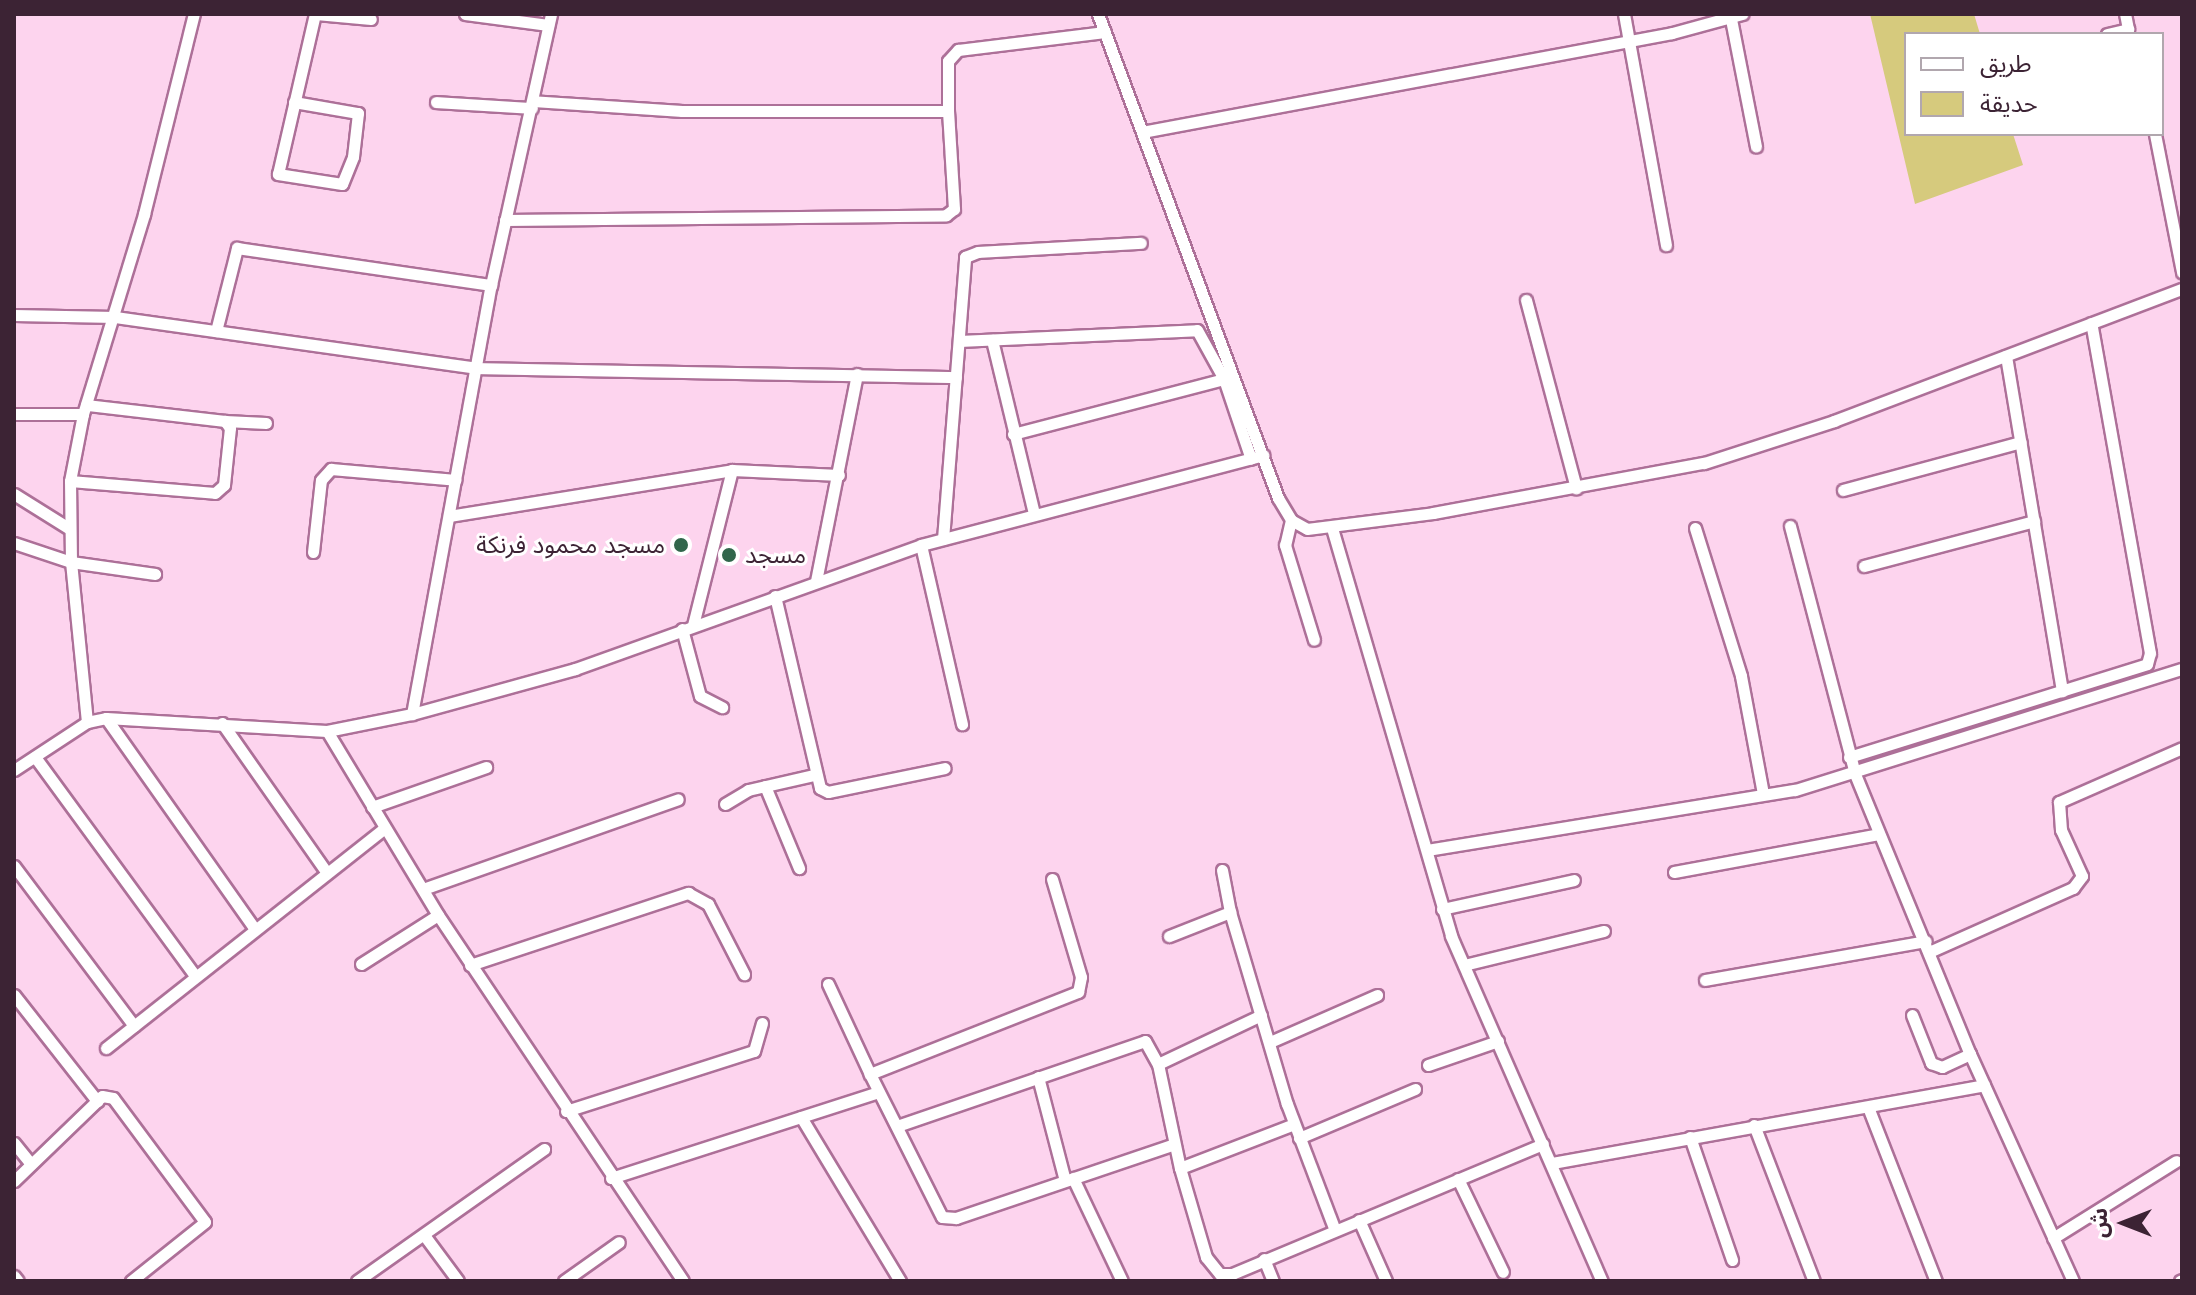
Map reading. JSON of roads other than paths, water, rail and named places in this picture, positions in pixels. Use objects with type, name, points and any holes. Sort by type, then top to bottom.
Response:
[{"type":"street","points":[[87,722],[71,562],[70,481],[84,409],[115,317],[194,14]]},
{"type":"street","points":[[294,102],[358,113],[353,157],[342,184],[278,174],[294,102],[316,14],[371,19]]},
{"type":"street","points":[[412,714],[491,285],[549,19],[465,14]]},
{"type":"street","points":[[1098,14],[1257,457]]},
{"type":"street","points":[[1624,14],[1625,41],[1666,245]]},
{"type":"street","points":[[2125,14],[2129,32]]},
{"type":"street","points":[[1142,132],[1625,41],[1734,15],[1756,146]]},
{"type":"street","points":[[505,220],[946,215],[954,209],[948,61],[958,50],[1105,32]]},
{"type":"street","points":[[436,102],[682,111],[948,111]]},
{"type":"street","points":[[2155,136],[2182,272]]},
{"type":"street","points":[[943,539],[963,261],[968,255],[1141,243]]},
{"type":"street","points":[[216,331],[237,248],[491,285]]},
{"type":"street","points":[[959,341],[1182,327],[1197,330],[1205,339],[1257,457],[1291,520],[1307,529],[1332,528],[1576,488],[1704,463],[1834,421],[2182,289]]},
{"type":"street","points":[[1526,300],[1576,488]]},
{"type":"street","points":[[14,315],[115,317],[477,368],[956,377]]},
{"type":"street","points":[[1849,757],[2137,670],[2150,653],[2091,323]]},
{"type":"street","points":[[992,340],[1034,514]]},
{"type":"street","points":[[2006,356],[2062,691]]},
{"type":"street","points":[[816,581],[857,374]]},
{"type":"street","points":[[1013,434],[1224,379]]},
{"type":"street","points":[[14,414],[84,409],[266,423]]},
{"type":"street","points":[[70,481],[220,492],[230,428],[225,421]]},
{"type":"street","points":[[1843,490],[2021,442]]},
{"type":"street","points":[[14,770],[87,722],[106,718],[327,731],[412,714],[575,669],[921,545],[1257,457]]},
{"type":"street","points":[[313,552],[321,480],[331,469],[456,480]]},
{"type":"street","points":[[449,516],[732,470],[839,475]]},
{"type":"street","points":[[722,707],[700,696],[688,627],[732,470]]},
{"type":"street","points":[[14,494],[70,529]]},
{"type":"street","points":[[1291,520],[1285,545],[1314,640]]},
{"type":"street","points":[[1864,566],[2034,521]]},
{"type":"street","points":[[1790,526],[1855,774],[1970,1054],[2073,1281]]},
{"type":"street","points":[[1332,528],[1442,909],[1602,1281]]},
{"type":"street","points":[[1695,528],[1741,676],[1763,794]]},
{"type":"street","points":[[14,543],[71,562],[155,574]]},
{"type":"street","points":[[921,545],[962,724]]},
{"type":"street","points":[[775,596],[814,775],[828,792],[945,768]]},
{"type":"street","points":[[1427,850],[1763,794],[1855,774],[2182,669]]},
{"type":"street","points":[[106,718],[255,929]]},
{"type":"street","points":[[222,723],[327,873]]},
{"type":"street","points":[[327,731],[470,965],[683,1281]]},
{"type":"street","points":[[1705,980],[1928,946],[2073,888],[2082,876],[2061,830],[2059,802],[2182,748]]},
{"type":"street","points":[[35,757],[195,976]]},
{"type":"street","points":[[372,807],[486,767]]},
{"type":"street","points":[[725,804],[765,786],[814,775]]},
{"type":"street","points":[[765,786],[799,868]]},
{"type":"street","points":[[423,889],[678,799]]},
{"type":"street","points":[[106,1048],[385,828]]},
{"type":"street","points":[[1674,872],[1879,834]]},
{"type":"street","points":[[14,866],[134,1026]]},
{"type":"street","points":[[1222,870],[1230,912],[1294,1124],[1334,1228]]},
{"type":"street","points":[[870,1074],[1065,1002],[1078,992],[1081,977],[1052,879]]},
{"type":"street","points":[[1442,909],[1574,880]]},
{"type":"street","points":[[470,965],[688,893],[708,904],[744,974]]},
{"type":"street","points":[[1169,936],[1230,912]]},
{"type":"street","points":[[361,964],[438,915]]},
{"type":"street","points":[[1464,965],[1604,931]]},
{"type":"street","points":[[828,984],[942,1217],[956,1218],[1174,1144]]},
{"type":"street","points":[[14,995],[97,1101]]},
{"type":"street","points":[[1270,1042],[1377,995]]},
{"type":"street","points":[[1158,1064],[1261,1015]]},
{"type":"street","points":[[1912,1015],[1931,1063],[1942,1067],[1970,1054]]},
{"type":"street","points":[[566,1111],[754,1051],[762,1023]]},
{"type":"street","points":[[897,1126],[1135,1041],[1150,1046],[1158,1064],[1180,1168],[1213,1268],[1232,1274],[1334,1228],[1543,1144]]},
{"type":"street","points":[[1428,1065],[1498,1041]]},
{"type":"street","points":[[1038,1077],[1069,1179],[1122,1281]]},
{"type":"street","points":[[1552,1163],[1984,1085]]},
{"type":"street","points":[[1299,1138],[1415,1089]]},
{"type":"street","points":[[611,1178],[879,1092]]},
{"type":"street","points":[[14,1181],[97,1101],[113,1098],[205,1222],[202,1229],[131,1281]]},
{"type":"street","points":[[1868,1107],[1936,1281]]},
{"type":"street","points":[[801,1117],[900,1281]]},
{"type":"street","points":[[1180,1168],[1294,1124]]},
{"type":"street","points":[[1754,1125],[1814,1281]]},
{"type":"street","points":[[1690,1137],[1732,1260]]},
{"type":"street","points":[[14,1143],[31,1164]]},
{"type":"street","points":[[357,1281],[544,1149]]},
{"type":"street","points":[[2053,1238],[2176,1161]]},
{"type":"street","points":[[1458,1179],[1503,1272]]},
{"type":"street","points":[[1359,1220],[1386,1281]]},
{"type":"street","points":[[424,1235],[458,1281]]},
{"type":"street","points":[[564,1281],[619,1242]]},
{"type":"street","points":[[1264,1259],[1273,1281]]},
{"type":"place","name":"مسجد محمود فرنكة","points":[[681,545]]},
{"type":"place","name":"مسجد","points":[[729,555]]}]
